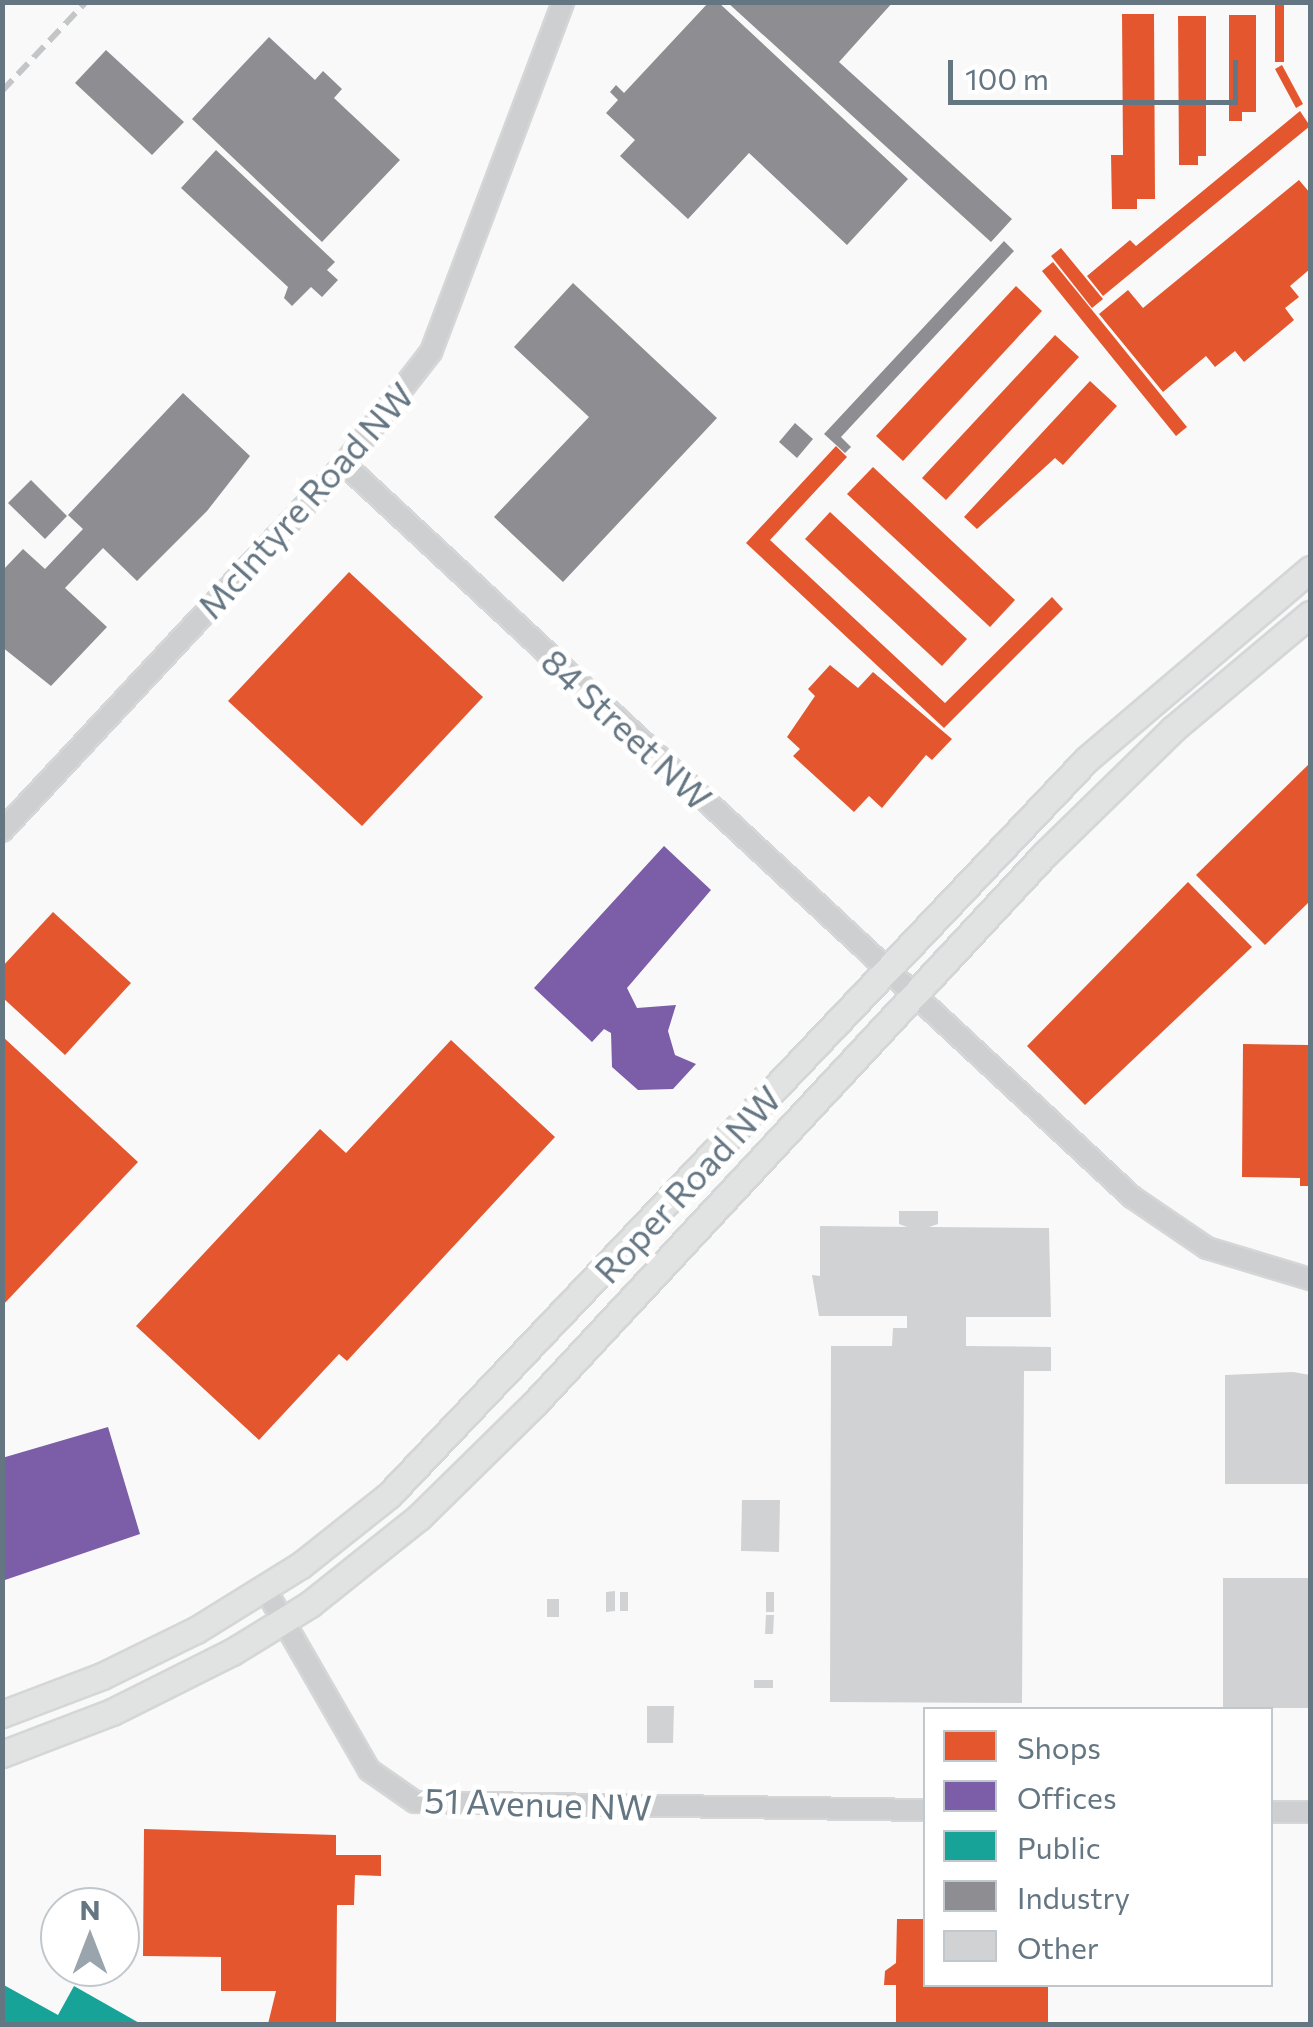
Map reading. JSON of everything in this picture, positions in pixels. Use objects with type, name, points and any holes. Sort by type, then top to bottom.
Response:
[{"type":"main road","name":"Roper Road NW","points":[[2,1714],[146,1656],[264,1589],[346,1532],[442,1445],[1102,746],[1310,569]]},
{"type":"main road","name":"Roper Road NW","points":[[2,1754],[177,1682],[284,1622],[382,1550],[461,1477],[912,994],[1138,762],[1310,614]]},
{"type":"street","name":"McIntyre Road NW","points":[[2,832],[344,464],[394,405],[444,326],[563,2]]},
{"type":"street","name":"84 Street NW","points":[[344,464],[1156,1216],[1207,1248],[1310,1279]]},
{"type":"street","name":"51 Avenue NW","points":[[264,1589],[369,1770],[392,1792],[415,1802],[923,1810]]},
{"type":"street","points":[[1273,1812],[1310,1812]]},
{"type":"building: Shops","points":[[1275,2],[1284,2],[1284,62],[1275,62]]},
{"type":"building: Shops","points":[[1122,14],[1154,14],[1155,199],[1137,199],[1137,209],[1112,209],[1111,155],[1123,155]]},
{"type":"building: Shops","points":[[1229,15],[1256,15],[1256,112],[1242,112],[1242,121],[1229,121]]},
{"type":"building: Shops","points":[[1178,16],[1206,16],[1206,156],[1198,156],[1198,165],[1179,165]]},
{"type":"building: Shops","points":[[1282,65],[1303,104],[1296,108],[1275,69]]},
{"type":"building: Shops","points":[[1300,111],[1310,126],[1103,296],[1087,276],[1130,240],[1136,246]]},
{"type":"building: Shops","points":[[1299,180],[1310,193],[1310,269],[1290,286],[1299,297],[1285,308],[1294,320],[1244,362],[1235,351],[1215,367],[1206,356],[1163,392],[1099,314],[1128,290],[1143,308]]},
{"type":"building: Shops","points":[[1061,248],[1103,299],[1092,308],[1051,256]]},
{"type":"building: Shops","points":[[1053,262],[1187,427],[1176,436],[1042,271]]},
{"type":"building: Shops","points":[[1016,286],[1042,311],[903,461],[876,436]]},
{"type":"building: Shops","points":[[1055,335],[1079,357],[946,500],[922,478]]},
{"type":"building: Shops","points":[[1090,381],[1117,406],[1063,465],[1055,458],[977,529],[964,517]]},
{"type":"building: Shops","points":[[836,446],[847,457],[770,540],[945,703],[1052,597],[1063,609],[944,728],[746,543]]},
{"type":"building: Shops","points":[[873,467],[1015,600],[990,627],[847,494]]},
{"type":"building: Shops","points":[[830,512],[967,639],[942,666],[805,539]]},
{"type":"building: Shops","points":[[349,572],[483,697],[362,826],[228,701]]},
{"type":"building: Shops","points":[[830,665],[858,688],[873,672],[952,739],[932,760],[926,755],[882,808],[869,796],[854,812],[793,756],[800,749],[787,737],[815,696],[808,689]]},
{"type":"building: Shops","points":[[1310,763],[1310,901],[1265,945],[1196,875]]},
{"type":"building: Shops","points":[[1188,882],[1252,947],[1085,1105],[1027,1046]]},
{"type":"building: Shops","points":[[53,912],[131,983],[65,1055],[2,997],[2,967]]},
{"type":"building: Shops","points":[[2,1036],[138,1162],[2,1306]]},
{"type":"building: Shops","points":[[451,1040],[555,1137],[347,1361],[339,1354],[259,1440],[136,1326],[320,1129],[346,1153]]},
{"type":"building: Shops","points":[[1243,1044],[1308,1045],[1310,1186],[1300,1186],[1300,1178],[1242,1177]]},
{"type":"building: Shops","points":[[144,1829],[336,1835],[336,1855],[381,1855],[381,1876],[355,1875],[354,1905],[337,1905],[336,2024],[268,2024],[276,1991],[221,1991],[221,1957],[143,1956]]},
{"type":"building: Shops","points":[[897,1919],[923,1919],[923,1987],[1048,1987],[1048,2024],[896,2024],[896,1985],[884,1985],[885,1971],[896,1963]]},
{"type":"building: Offices","points":[[664,846],[711,890],[627,988],[637,1008],[676,1005],[668,1031],[675,1055],[696,1064],[673,1089],[638,1090],[612,1067],[611,1033],[604,1029],[592,1042],[534,988]]},
{"type":"building: Offices","points":[[108,1427],[140,1534],[2,1581],[2,1458]]},
{"type":"building: Public","points":[[2,1984],[58,2015],[76,1987],[141,2024],[2,2024]]},
{"type":"building: Industry","points":[[709,2],[718,2],[908,179],[847,245],[749,153],[688,219],[620,156],[635,140],[606,113],[618,100],[610,92],[616,85],[624,93]]},
{"type":"building: Industry","points":[[727,2],[893,2],[839,62],[1012,219],[991,242]]},
{"type":"building: Industry","points":[[269,37],[315,80],[323,71],[342,89],[334,98],[400,160],[322,242],[192,119]]},
{"type":"building: Industry","points":[[106,50],[184,122],[152,155],[75,83]]},
{"type":"building: Industry","points":[[216,150],[335,262],[327,270],[338,280],[322,297],[311,287],[292,306],[284,298],[288,287],[181,188]]},
{"type":"building: Industry","points":[[1004,241],[1014,251],[841,437],[851,447],[845,453],[824,434]]},
{"type":"building: Industry","points":[[573,283],[717,418],[563,582],[494,517],[589,417],[514,347]]},
{"type":"building: Industry","points":[[183,393],[250,456],[207,511],[137,581],[103,548],[65,588],[107,627],[51,686],[2,647],[2,571],[23,549],[45,569],[83,529],[68,515]]},
{"type":"building: Industry","points":[[795,423],[813,439],[797,458],[779,442]]},
{"type":"building: Industry","points":[[31,480],[67,516],[45,539],[8,503]]},
{"type":"building: Other","points":[[899,1211],[938,1211],[938,1224],[929,1227],[1049,1228],[1051,1317],[966,1317],[966,1346],[1051,1347],[1051,1371],[1024,1371],[1022,1703],[830,1702],[831,1346],[892,1346],[893,1328],[907,1328],[907,1316],[819,1316],[812,1275],[820,1276],[820,1226],[907,1227],[899,1224]]},
{"type":"building: Other","points":[[1225,1375],[1310,1375],[1310,1484],[1225,1484]]},
{"type":"building: Other","points":[[742,1500],[780,1500],[779,1552],[741,1551]]},
{"type":"building: Other","points":[[1223,1578],[1310,1578],[1310,1708],[1223,1707]]},
{"type":"building: Other","points":[[615,1591],[615,1611],[606,1612],[606,1592]]},
{"type":"building: Other","points":[[620,1592],[628,1592],[628,1611],[620,1611]]},
{"type":"building: Other","points":[[766,1592],[774,1592],[774,1612],[766,1612]]},
{"type":"building: Other","points":[[547,1599],[559,1599],[559,1617],[547,1617]]},
{"type":"building: Other","points":[[766,1615],[774,1615],[773,1634],[765,1634]]},
{"type":"building: Other","points":[[754,1680],[773,1680],[773,1688],[754,1688]]},
{"type":"building: Other","points":[[647,1706],[674,1706],[673,1743],[647,1743]]},
{"type":"railway","points":[[2,91],[86,2]]}]
